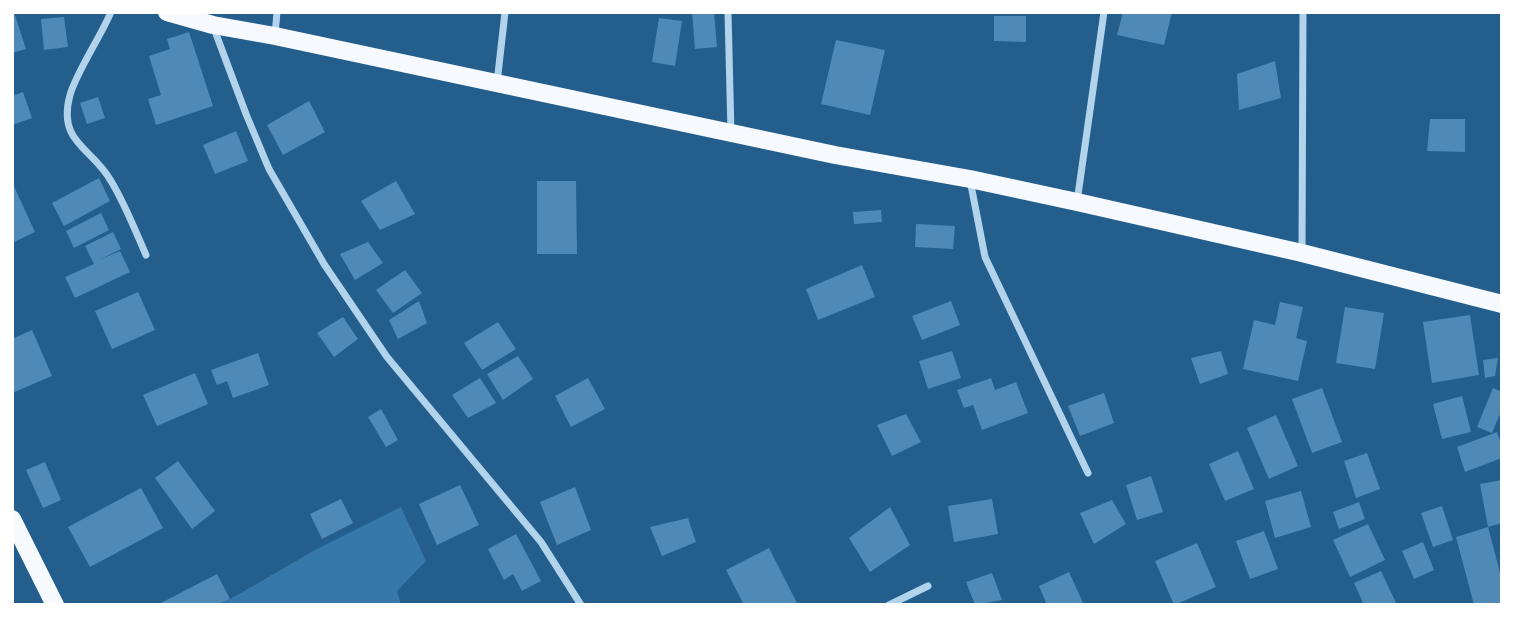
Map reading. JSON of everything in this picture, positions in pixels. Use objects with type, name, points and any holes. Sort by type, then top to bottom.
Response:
[{"type":"main road","points":[[167,12],[213,25],[731,134],[1077,202],[1302,253],[1502,304]]},
{"type":"main road","points":[[12,519],[17,539],[55,605]]},
{"type":"street","points":[[111,12],[70,92],[68,129],[73,139],[102,167],[111,180],[146,255]]},
{"type":"street","points":[[275,36],[277,12]]},
{"type":"street","points":[[497,84],[505,12]]},
{"type":"street","points":[[728,12],[731,134]]},
{"type":"street","points":[[1077,202],[1104,12]]},
{"type":"street","points":[[1302,253],[1303,12]]},
{"type":"street","points":[[213,25],[269,169],[324,264],[387,357],[541,542],[581,605]]},
{"type":"street","points":[[970,179],[985,257],[1088,473]]},
{"type":"street","points":[[888,605],[928,586]]},
{"type":"shaded area","points":[[401,507],[426,561],[397,591],[401,605],[220,605],[315,550]]},
{"type":"building","points":[[12,12],[26,49],[12,53]]},
{"type":"building","points":[[692,12],[714,12],[717,47],[695,49]]},
{"type":"building","points":[[1123,12],[1172,12],[1164,45],[1117,35]]},
{"type":"building","points":[[994,16],[1026,16],[1026,42],[994,41]]},
{"type":"building","points":[[64,17],[68,47],[44,50],[41,19]]},
{"type":"building","points":[[659,18],[682,21],[675,66],[652,62]]},
{"type":"building","points":[[189,32],[213,106],[156,125],[148,99],[161,95],[149,56],[170,49],[167,39]]},
{"type":"building","points":[[836,40],[885,50],[870,115],[821,104]]},
{"type":"building","points":[[1275,61],[1281,98],[1239,110],[1237,74]]},
{"type":"building","points":[[23,92],[32,118],[12,125],[12,96]]},
{"type":"building","points":[[98,97],[105,118],[87,124],[80,103]]},
{"type":"building","points":[[309,101],[325,132],[283,155],[267,125]]},
{"type":"building","points":[[1430,119],[1465,119],[1465,152],[1427,151]]},
{"type":"building","points":[[236,131],[248,161],[215,174],[203,145]]},
{"type":"building","points":[[99,178],[110,201],[64,226],[52,203]]},
{"type":"building","points":[[396,181],[415,214],[380,230],[361,201]]},
{"type":"building","points":[[537,181],[576,181],[577,254],[537,254]]},
{"type":"building","points":[[12,182],[35,232],[12,243]]},
{"type":"building","points":[[881,210],[882,222],[854,224],[853,212]]},
{"type":"building","points":[[101,213],[109,230],[74,248],[66,231]]},
{"type":"building","points":[[916,224],[955,226],[953,249],[915,247]]},
{"type":"building","points":[[113,232],[121,249],[99,260],[120,251],[130,272],[75,298],[65,277],[94,264],[85,246]]},
{"type":"building","points":[[368,242],[383,263],[355,280],[340,254]]},
{"type":"building","points":[[862,265],[875,297],[818,320],[806,289]]},
{"type":"building","points":[[405,270],[422,293],[393,313],[376,290]]},
{"type":"building","points":[[138,292],[155,330],[112,349],[95,311]]},
{"type":"building","points":[[419,301],[427,323],[398,339],[389,320]]},
{"type":"building","points":[[951,301],[960,325],[922,340],[912,316]]},
{"type":"building","points":[[1280,302],[1303,307],[1296,338],[1307,341],[1298,381],[1243,369],[1254,320],[1275,325]]},
{"type":"building","points":[[1345,307],[1384,313],[1375,369],[1336,363]]},
{"type":"building","points":[[1470,315],[1479,375],[1432,383],[1423,322]]},
{"type":"building","points":[[343,317],[358,339],[334,357],[317,333]]},
{"type":"building","points":[[498,322],[516,349],[482,370],[464,343]]},
{"type":"building","points":[[32,330],[52,376],[12,393],[12,339]]},
{"type":"building","points":[[952,351],[961,378],[928,389],[919,361]]},
{"type":"building","points":[[1221,351],[1228,374],[1200,384],[1191,358]]},
{"type":"building","points":[[258,353],[269,385],[233,398],[227,381],[217,385],[211,370]]},
{"type":"building","points":[[518,356],[533,379],[503,400],[487,374]]},
{"type":"building","points":[[1498,358],[1495,376],[1485,378],[1483,360]]},
{"type":"building","points":[[195,373],[208,404],[157,426],[143,395]]},
{"type":"building","points":[[480,378],[496,403],[468,418],[452,395]]},
{"type":"building","points":[[588,378],[605,409],[571,427],[555,396]]},
{"type":"building","points":[[991,378],[995,390],[1016,382],[1028,413],[982,430],[973,405],[964,408],[957,390]]},
{"type":"building","points":[[1322,388],[1342,442],[1312,453],[1292,399]]},
{"type":"building","points":[[1493,388],[1502,392],[1502,409],[1492,433],[1477,427]]},
{"type":"building","points":[[1104,393],[1114,423],[1080,436],[1068,406]]},
{"type":"building","points":[[1462,396],[1471,432],[1442,439],[1433,404]]},
{"type":"building","points":[[381,409],[398,440],[386,447],[368,417]]},
{"type":"building","points":[[906,414],[921,442],[892,456],[877,425]]},
{"type":"building","points":[[1276,415],[1298,466],[1269,479],[1247,428]]},
{"type":"building","points":[[1497,432],[1502,446],[1502,458],[1465,472],[1457,447]]},
{"type":"building","points":[[1238,451],[1254,489],[1225,501],[1209,464]]},
{"type":"building","points":[[1367,453],[1380,489],[1356,498],[1344,461]]},
{"type":"building","points":[[178,461],[215,511],[192,529],[155,478]]},
{"type":"building","points":[[45,462],[61,500],[43,508],[26,470]]},
{"type":"building","points":[[1151,476],[1163,512],[1137,520],[1126,485]]},
{"type":"building","points":[[1502,480],[1502,523],[1488,527],[1480,484]]},
{"type":"building","points":[[460,485],[479,525],[437,545],[419,504]]},
{"type":"building","points":[[575,487],[591,530],[557,545],[540,502]]},
{"type":"building","points":[[141,488],[163,528],[90,567],[68,527]]},
{"type":"building","points":[[1301,491],[1311,527],[1275,538],[1265,501]]},
{"type":"building","points":[[341,499],[353,523],[322,539],[310,514]]},
{"type":"building","points":[[992,499],[998,534],[954,542],[948,506]]},
{"type":"building","points":[[1112,500],[1126,524],[1094,544],[1080,513]]},
{"type":"building","points":[[1359,502],[1365,519],[1339,529],[1333,512]]},
{"type":"building","points":[[1442,506],[1453,540],[1433,547],[1421,513]]},
{"type":"building","points":[[890,507],[910,545],[870,572],[849,538]]},
{"type":"building","points":[[688,518],[696,542],[662,556],[650,527]]},
{"type":"building","points":[[1368,524],[1385,560],[1350,577],[1333,540]]},
{"type":"building","points":[[1488,527],[1502,580],[1502,605],[1474,605],[1456,537]]},
{"type":"building","points":[[1264,531],[1278,569],[1250,579],[1236,541]]},
{"type":"building","points":[[516,534],[541,581],[522,591],[513,574],[504,580],[488,549]]},
{"type":"building","points":[[1423,542],[1434,570],[1414,579],[1402,551]]},
{"type":"building","points":[[1197,543],[1216,587],[1174,605],[1155,561]]},
{"type":"building","points":[[769,548],[798,605],[744,605],[726,570]]},
{"type":"building","points":[[1381,571],[1397,605],[1364,605],[1354,583]]},
{"type":"building","points":[[1069,572],[1084,605],[1047,605],[1039,586]]},
{"type":"building","points":[[992,573],[1002,600],[975,605],[966,582]]},
{"type":"building","points":[[217,574],[230,599],[217,605],[157,605]]}]
